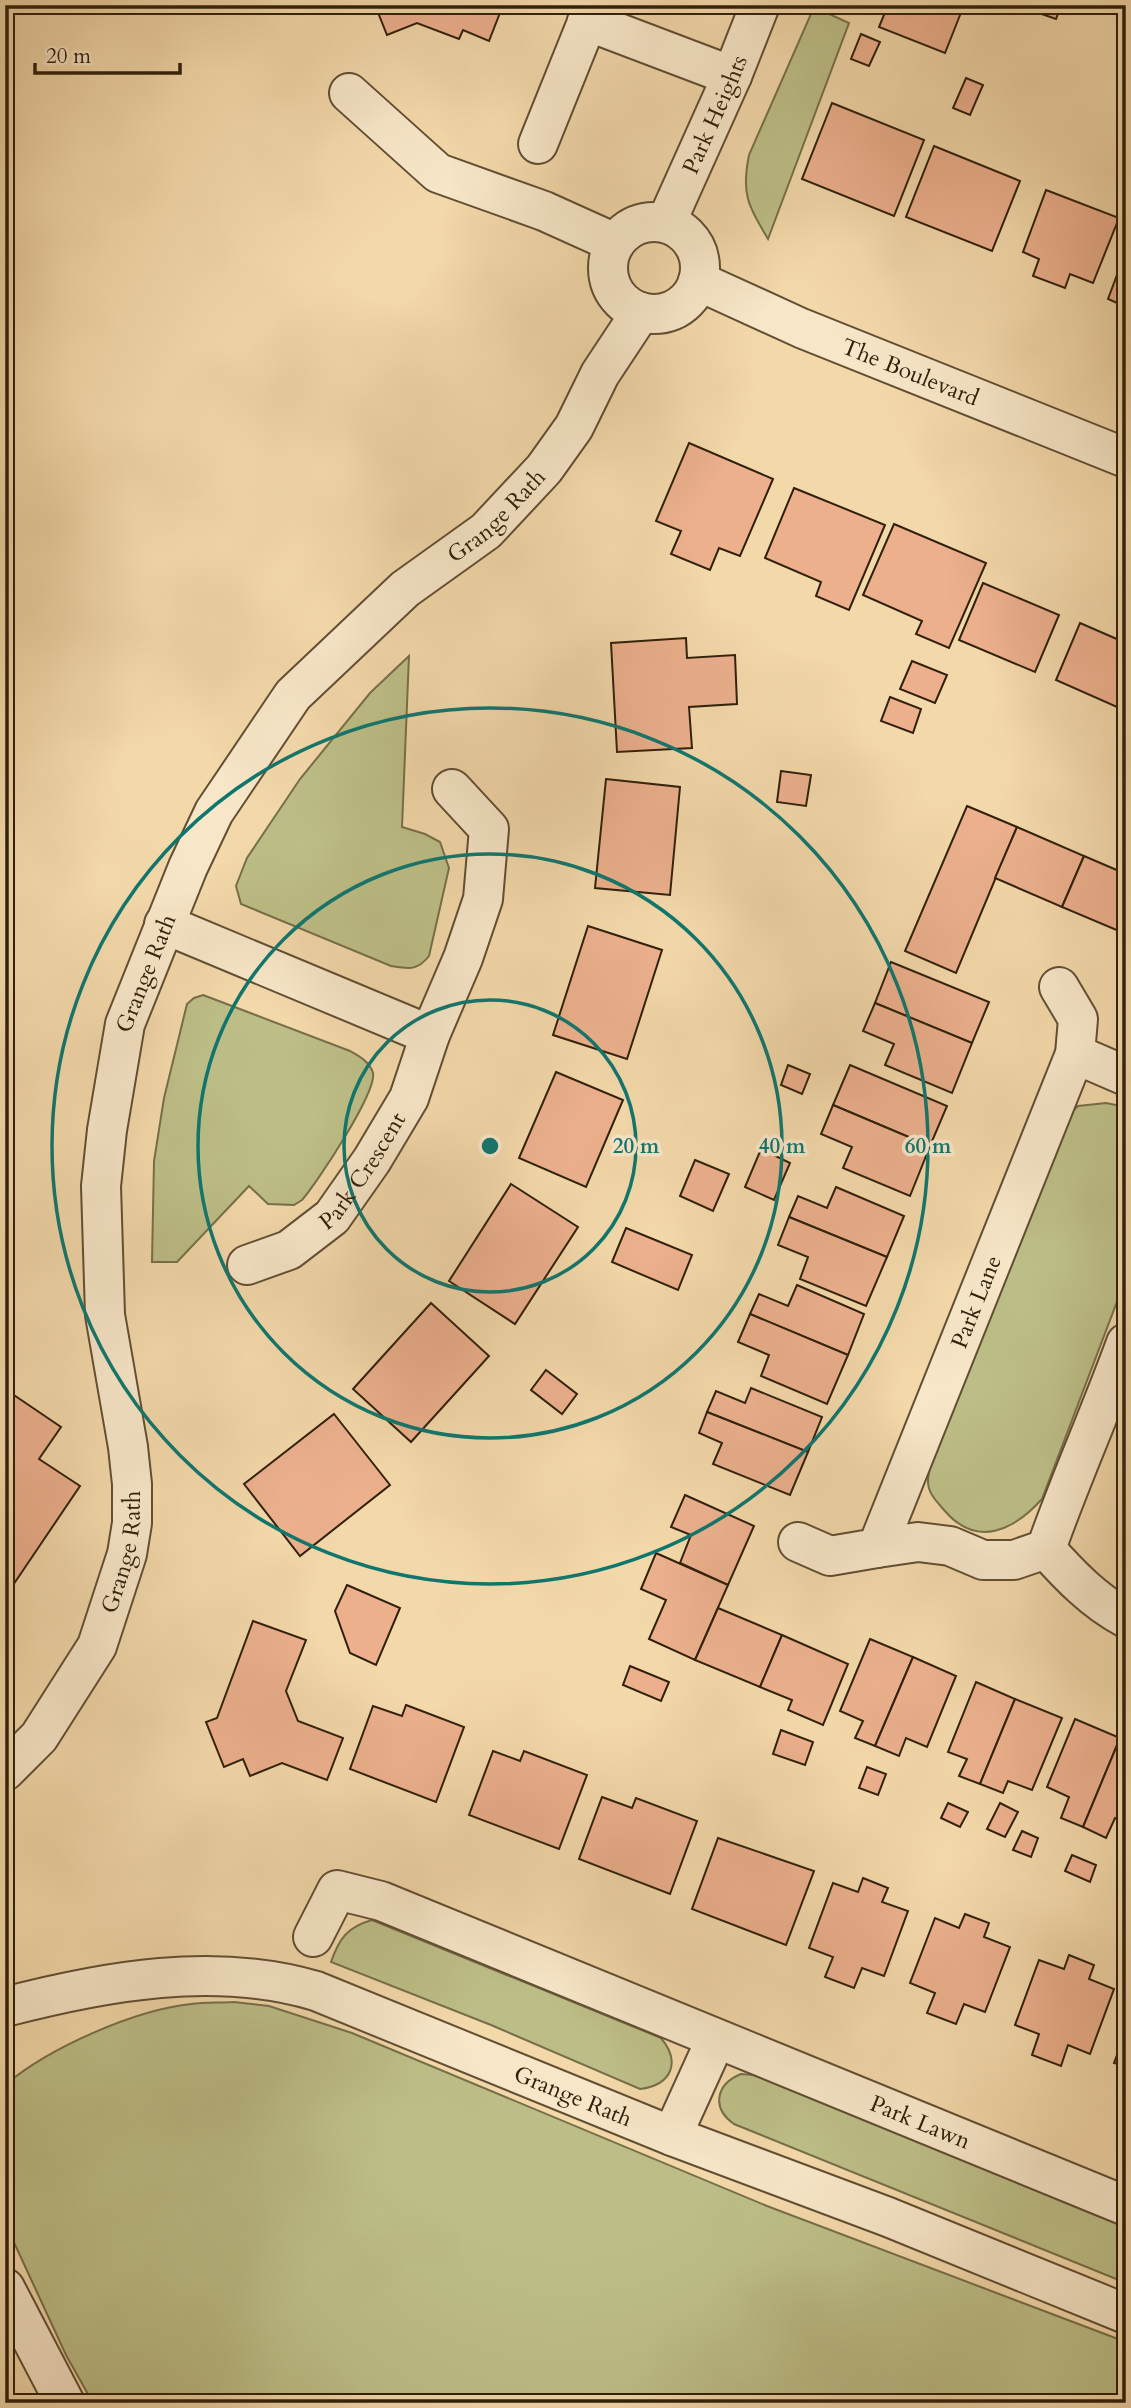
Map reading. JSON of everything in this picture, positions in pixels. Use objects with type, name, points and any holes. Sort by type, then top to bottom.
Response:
[{"type":"street","name":"Park Heights","points":[[666,223],[732,76],[760,5]]},
{"type":"street","points":[[538,144],[591,13],[732,76]]},
{"type":"street","points":[[349,93],[438,173],[544,211],[615,243]]},
{"type":"street","points":[[651,221],[666,223],[679,229],[690,239],[700,266],[698,281],[692,294],[670,311],[655,314],[641,312],[623,301],[611,284],[608,271],[609,256],[615,243],[625,232],[651,221]]},
{"type":"street","name":"The Boulevard","points":[[698,281],[801,328],[1126,458]]},
{"type":"street","name":"Grange Rath","points":[[5,1771],[40,1737],[97,1646],[127,1554],[132,1523],[132,1484],[105,1315],[101,1186],[107,1130],[125,1024],[164,924],[214,812],[293,695],[405,589],[486,531],[544,469],[574,427],[600,374],[641,312]]},
{"type":"street","name":"Park Crescent","points":[[247,1265],[289,1250],[332,1217],[372,1160],[409,1098],[430,1035],[463,958],[483,899],[489,829],[452,789]]},
{"type":"street","points":[[164,924],[430,1035]]},
{"type":"street","name":"Park Lane","points":[[877,1548],[1075,1054],[1079,1018],[1059,987]]},
{"type":"street","points":[[1075,1054],[1126,1076]]},
{"type":"street","points":[[1046,1549],[1126,1343]]},
{"type":"street","points":[[798,1542],[831,1556],[918,1542],[950,1546],[983,1560],[1014,1560],[1046,1549]]},
{"type":"street","points":[[1046,1549],[1074,1580],[1115,1613],[1126,1618]]},
{"type":"street","name":"Park Lawn","points":[[313,1937],[337,1890],[381,1901],[1126,2206]]},
{"type":"street","name":"Grange Rath","points":[[5,2007],[55,1994],[174,1976],[249,1978],[289,1983],[316,1991],[672,2136],[888,2217],[1126,2314]]},
{"type":"street","points":[[672,2136],[716,2039]]},
{"type":"street","points":[[5,2288],[65,2403]]},
{"type":"green space","points":[[814,7],[849,23],[768,239],[748,199],[746,180],[749,155]]},
{"type":"green space","points":[[409,656],[402,827],[440,842],[449,868],[429,956],[416,967],[408,968],[391,966],[241,904],[236,886],[247,858],[300,779],[370,693]]},
{"type":"green space","points":[[203,995],[350,1051],[369,1066],[373,1073],[372,1083],[345,1137],[302,1200],[294,1205],[268,1204],[249,1186],[177,1262],[152,1262],[154,1161],[164,1098],[187,1004]]},
{"type":"green space","points":[[1106,1103],[1126,1107],[1126,1278],[1042,1499],[1020,1519],[995,1531],[969,1529],[944,1510],[928,1486],[935,1443],[1062,1121],[1078,1106]]},
{"type":"green space","points":[[372,1920],[661,2038],[671,2056],[670,2071],[660,2083],[640,2089],[491,2025],[331,1962],[345,1935],[356,1926]]},
{"type":"green space","points":[[234,2002],[269,2006],[352,2033],[767,2206],[1126,2342],[1126,2403],[93,2403],[66,2355],[5,2223],[5,2085],[23,2071],[68,2045],[119,2023],[168,2008],[196,2003]]},
{"type":"green space","points":[[741,2074],[754,2075],[1126,2226],[1126,2283],[734,2124],[722,2111],[720,2097],[726,2084]]},
{"type":"building","points":[[375,5],[503,5],[489,41],[463,30],[459,39],[417,23],[387,35]]},
{"type":"building","points":[[888,5],[964,5],[945,53],[879,27]]},
{"type":"building","points":[[1038,5],[1061,5],[1056,19],[1036,12]]},
{"type":"building","points":[[861,34],[880,42],[869,66],[851,59]]},
{"type":"building","points":[[966,78],[983,85],[970,115],[953,108]]},
{"type":"building","points":[[832,103],[924,140],[894,216],[802,179]]},
{"type":"building","points":[[934,146],[1020,181],[992,251],[906,217]]},
{"type":"building","points":[[1046,190],[1119,218],[1093,283],[1070,274],[1065,288],[1033,276],[1039,259],[1023,252]]},
{"type":"building","points":[[1126,251],[1126,307],[1108,299]]},
{"type":"building","points":[[689,443],[773,479],[740,556],[719,548],[710,570],[671,554],[681,531],[656,521]]},
{"type":"building","points":[[794,488],[885,525],[849,610],[816,596],[821,582],[765,558]]},
{"type":"building","points":[[894,524],[986,563],[949,648],[916,634],[922,621],[863,595]]},
{"type":"building","points":[[983,583],[1059,615],[1035,672],[959,640]]},
{"type":"building","points":[[1080,623],[1126,643],[1126,711],[1056,680]]},
{"type":"building","points":[[686,638],[687,658],[735,655],[737,704],[689,707],[692,748],[617,752],[611,643]]},
{"type":"building","points":[[912,661],[947,675],[935,703],[900,689]]},
{"type":"building","points":[[890,697],[921,709],[913,733],[881,721]]},
{"type":"building","points":[[781,771],[811,775],[806,806],[777,802]]},
{"type":"building","points":[[606,779],[680,787],[670,895],[595,888]]},
{"type":"building","points":[[967,806],[1017,827],[956,973],[905,951]]},
{"type":"building","points":[[1017,827],[1084,856],[1062,907],[995,878]]},
{"type":"building","points":[[1084,856],[1126,874],[1126,934],[1062,907]]},
{"type":"building","points":[[588,926],[662,950],[627,1059],[553,1035]]},
{"type":"building","points":[[891,962],[989,1002],[972,1043],[875,1003]]},
{"type":"building","points":[[875,1003],[972,1043],[952,1093],[885,1065],[894,1044],[863,1031]]},
{"type":"building","points":[[788,1065],[810,1074],[802,1094],[781,1085]]},
{"type":"building","points":[[850,1065],[947,1106],[930,1146],[833,1105]]},
{"type":"building","points":[[556,1072],[623,1100],[586,1187],[519,1158]]},
{"type":"building","points":[[833,1105],[930,1146],[910,1196],[843,1168],[852,1147],[821,1134]]},
{"type":"building","points":[[761,1149],[790,1163],[774,1200],[745,1187]]},
{"type":"building","points":[[695,1160],[729,1174],[713,1211],[680,1196]]},
{"type":"building","points":[[511,1184],[578,1227],[515,1324],[449,1281]]},
{"type":"building","points":[[836,1187],[904,1216],[887,1257],[789,1217],[798,1196],[827,1208]]},
{"type":"building","points":[[789,1217],[887,1257],[866,1306],[800,1279],[808,1257],[778,1245]]},
{"type":"building","points":[[626,1228],[692,1255],[678,1290],[612,1262]]},
{"type":"building","points":[[797,1285],[864,1314],[848,1355],[750,1314],[759,1294],[788,1306]]},
{"type":"building","points":[[431,1303],[489,1356],[411,1442],[353,1389]]},
{"type":"building","points":[[750,1314],[848,1355],[827,1404],[761,1376],[769,1355],[738,1342]]},
{"type":"building","points":[[546,1370],[577,1394],[562,1414],[531,1390]]},
{"type":"building","points":[[751,1388],[822,1417],[808,1452],[707,1412],[716,1391],[745,1403]]},
{"type":"building","points":[[5,1389],[61,1427],[39,1459],[80,1486],[5,1597]]},
{"type":"building","points":[[707,1412],[808,1452],[790,1495],[713,1464],[722,1443],[699,1433]]},
{"type":"building","points":[[334,1414],[390,1485],[300,1556],[244,1484]]},
{"type":"building","points":[[685,1495],[754,1526],[728,1585],[680,1563],[691,1535],[671,1527]]},
{"type":"building","points":[[656,1553],[728,1585],[695,1660],[649,1639],[666,1600],[641,1589]]},
{"type":"building","points":[[347,1585],[400,1608],[376,1665],[350,1653],[335,1611]]},
{"type":"building","points":[[718,1608],[782,1635],[760,1687],[695,1660]]},
{"type":"building","points":[[253,1621],[306,1640],[286,1691],[298,1721],[343,1738],[327,1780],[282,1763],[250,1776],[243,1759],[224,1767],[206,1722],[217,1718]]},
{"type":"building","points":[[782,1635],[848,1664],[823,1725],[788,1710],[792,1700],[760,1687]]},
{"type":"building","points":[[870,1639],[913,1657],[875,1746],[855,1738],[863,1721],[840,1711]]},
{"type":"building","points":[[913,1657],[956,1676],[927,1747],[906,1738],[899,1756],[875,1746]]},
{"type":"building","points":[[630,1666],[669,1682],[661,1701],[623,1685]]},
{"type":"building","points":[[976,1682],[1015,1699],[980,1784],[959,1776],[967,1759],[948,1752]]},
{"type":"building","points":[[1015,1699],[1062,1718],[1032,1790],[1008,1781],[1003,1793],[980,1784]]},
{"type":"building","points":[[406,1705],[464,1727],[436,1802],[350,1769],[373,1706],[402,1716]]},
{"type":"building","points":[[1075,1719],[1120,1738],[1083,1827],[1061,1818],[1069,1797],[1047,1787]]},
{"type":"building","points":[[781,1730],[813,1742],[805,1765],[773,1754]]},
{"type":"building","points":[[1120,1738],[1126,1740],[1126,1823],[1115,1818],[1106,1838],[1083,1827]]},
{"type":"building","points":[[493,1751],[520,1761],[524,1751],[587,1775],[559,1849],[469,1815]]},
{"type":"building","points":[[867,1767],[886,1774],[878,1795],[859,1788]]},
{"type":"building","points":[[602,1797],[632,1808],[636,1798],[697,1821],[670,1894],[579,1859]]},
{"type":"building","points":[[948,1803],[968,1812],[960,1827],[941,1818]]},
{"type":"building","points":[[1000,1803],[1018,1812],[1005,1837],[987,1829]]},
{"type":"building","points":[[1022,1831],[1038,1838],[1031,1857],[1013,1850]]},
{"type":"building","points":[[718,1838],[814,1871],[786,1945],[692,1909]]},
{"type":"building","points":[[1072,1855],[1096,1865],[1090,1882],[1065,1871]]},
{"type":"building","points":[[863,1878],[888,1888],[882,1902],[908,1911],[884,1976],[862,1968],[854,1988],[825,1977],[833,1957],[809,1948],[833,1883],[858,1892]]},
{"type":"building","points":[[965,1914],[989,1923],[984,1937],[1010,1947],[985,2012],[964,2004],[956,2024],[927,2013],[935,1993],[910,1983],[935,1918],[959,1928]]},
{"type":"building","points":[[1069,1955],[1094,1965],[1089,1979],[1114,1989],[1090,2054],[1068,2045],[1061,2066],[1032,2055],[1039,2034],[1015,2025],[1039,1960],[1064,1969]]},
{"type":"building","points":[[1126,2032],[1126,2067],[1114,2063]]}]
